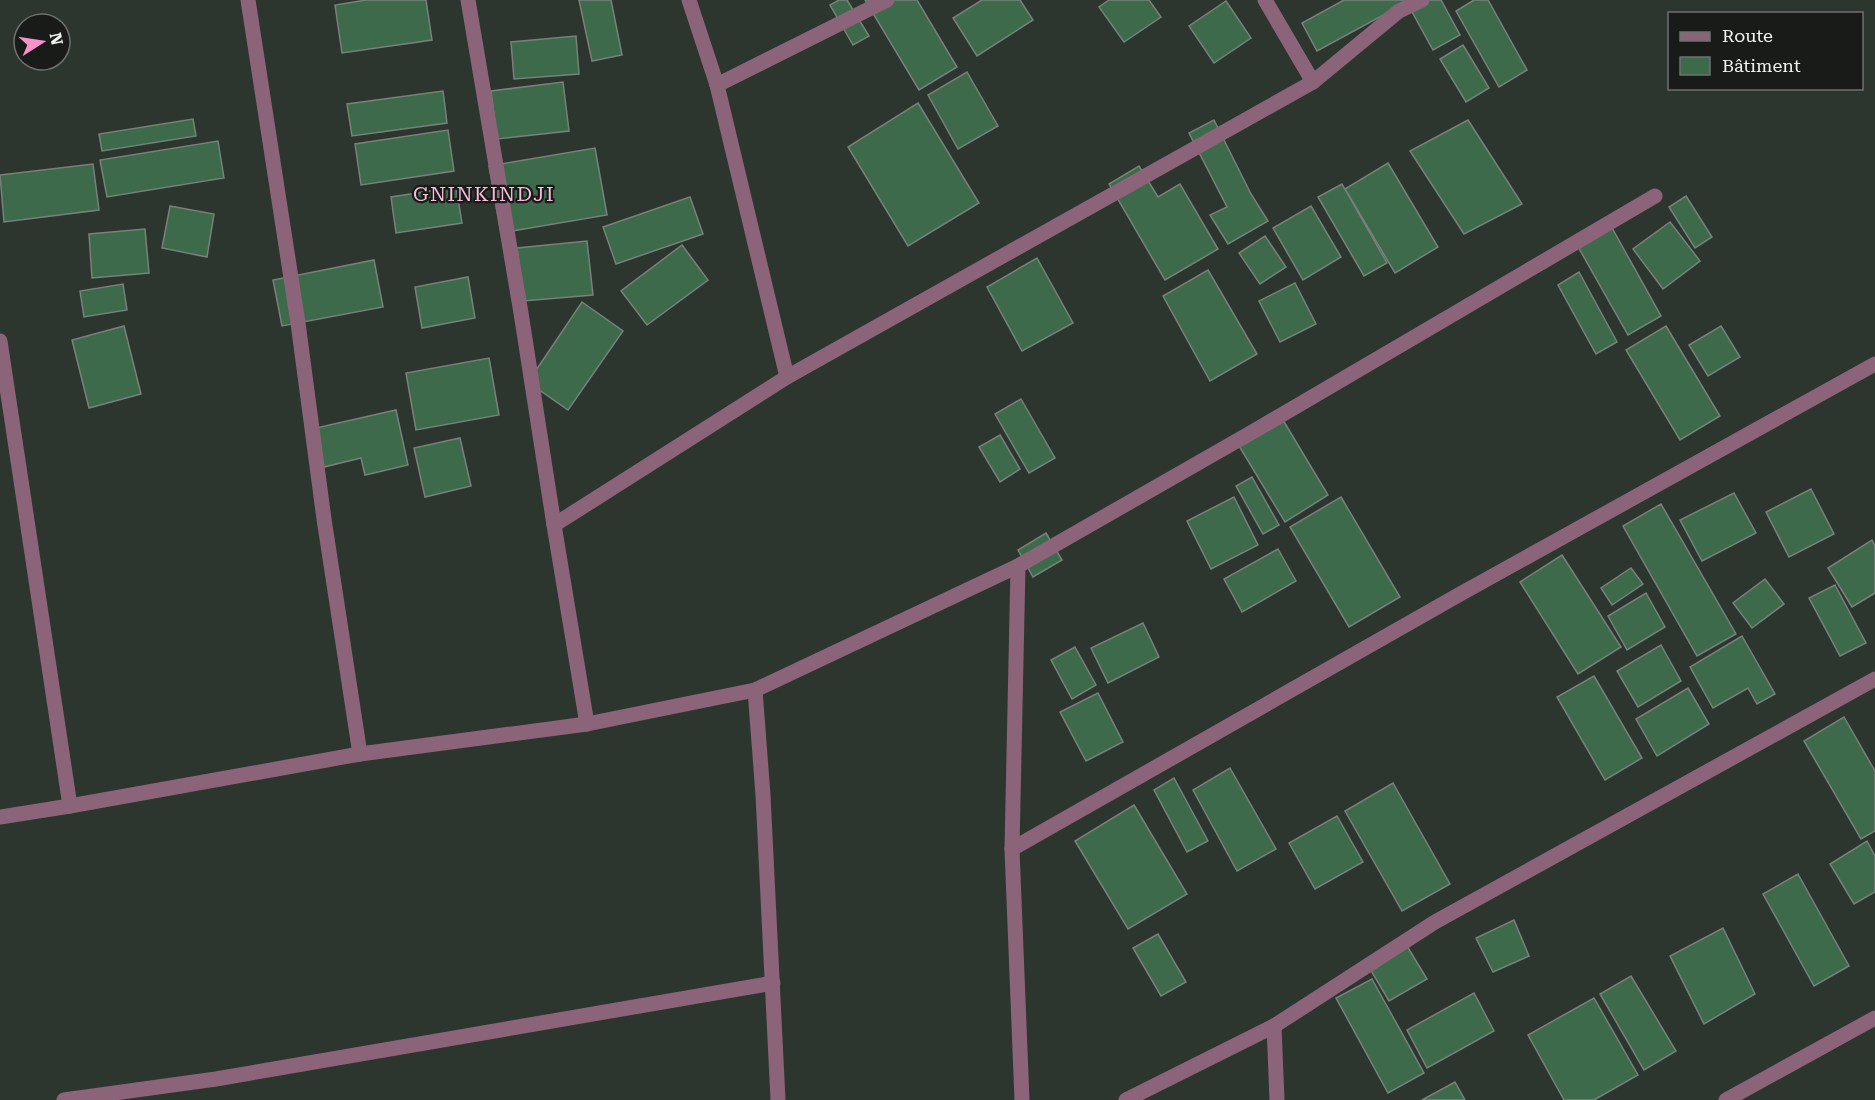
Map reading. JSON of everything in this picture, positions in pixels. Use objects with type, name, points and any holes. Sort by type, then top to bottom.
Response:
[{"type":"street","points":[[248,0],[298,323],[324,519],[360,754]]},
{"type":"street","points":[[468,0],[587,724]]},
{"type":"street","points":[[689,0],[717,85],[788,376]]},
{"type":"street","points":[[717,85],[887,0]]},
{"type":"street","points":[[1265,0],[1313,82]]},
{"type":"street","points":[[554,525],[788,376],[1313,82],[1399,11],[1422,0]]},
{"type":"street","points":[[0,817],[360,754],[587,724],[754,690],[1018,566],[1261,427],[1655,196]]},
{"type":"street","points":[[0,341],[70,806]]},
{"type":"street","points":[[1012,849],[1462,593],[1875,364]]},
{"type":"street","points":[[1018,566],[1012,849],[1022,1100]]},
{"type":"street","points":[[1126,1100],[1274,1026],[1435,922],[1875,679]]},
{"type":"street","points":[[754,690],[763,807],[778,1100]]},
{"type":"street","points":[[64,1100],[216,1079],[773,983]]},
{"type":"street","points":[[1726,1100],[1875,1018]]},
{"type":"street","points":[[1274,1026],[1277,1100]]},
{"type":"building","points":[[366,0],[426,0],[432,40],[342,53],[335,5]]},
{"type":"building","points":[[579,0],[611,0],[622,55],[592,61]]},
{"type":"building","points":[[839,0],[847,0],[869,36],[853,45],[830,5]]},
{"type":"building","points":[[865,0],[917,0],[957,67],[919,90]]},
{"type":"building","points":[[982,0],[1020,0],[1033,20],[977,56],[953,18]]},
{"type":"building","points":[[1109,0],[1149,0],[1161,17],[1124,42],[1099,7]]},
{"type":"building","points":[[1344,0],[1411,0],[1317,51],[1302,23]]},
{"type":"building","points":[[1429,0],[1441,0],[1460,35],[1433,50],[1411,10]]},
{"type":"building","points":[[1474,0],[1488,0],[1527,70],[1499,87],[1456,11]]},
{"type":"building","points":[[1226,1],[1251,38],[1214,63],[1189,26]]},
{"type":"building","points":[[576,36],[579,74],[514,79],[511,42]]},
{"type":"building","points":[[1463,45],[1489,88],[1466,102],[1440,59]]},
{"type":"building","points":[[967,72],[998,126],[958,149],[928,95]]},
{"type":"building","points":[[563,82],[569,131],[497,139],[491,91]]},
{"type":"building","points":[[443,91],[447,123],[352,136],[347,104]]},
{"type":"building","points":[[918,103],[979,203],[908,246],[848,147]]},
{"type":"building","points":[[193,119],[196,136],[102,151],[99,134]]},
{"type":"building","points":[[1214,120],[1251,194],[1268,221],[1228,244],[1210,215],[1227,207],[1189,133]]},
{"type":"building","points":[[1468,120],[1522,204],[1464,234],[1410,151]]},
{"type":"building","points":[[448,130],[454,171],[361,185],[355,144]]},
{"type":"building","points":[[218,141],[224,178],[107,197],[100,160]]},
{"type":"building","points":[[595,148],[607,215],[501,233],[489,166]]},
{"type":"building","points":[[1388,163],[1438,247],[1395,273],[1345,189]]},
{"type":"building","points":[[93,164],[99,210],[4,222],[0,175]]},
{"type":"building","points":[[1139,166],[1158,197],[1180,184],[1218,249],[1165,280],[1109,184]]},
{"type":"building","points":[[1342,184],[1387,263],[1364,276],[1318,197]]},
{"type":"building","points":[[456,187],[462,223],[396,233],[391,197]]},
{"type":"building","points":[[1686,196],[1712,237],[1695,248],[1669,207]]},
{"type":"building","points":[[690,197],[703,234],[616,264],[603,227]]},
{"type":"building","points":[[170,206],[214,214],[207,257],[162,248]]},
{"type":"building","points":[[1311,206],[1341,257],[1303,280],[1273,228]]},
{"type":"building","points":[[1670,222],[1700,261],[1663,289],[1633,249]]},
{"type":"building","points":[[1611,226],[1661,316],[1628,335],[1577,245]]},
{"type":"building","points":[[145,229],[149,273],[92,278],[89,234]]},
{"type":"building","points":[[1265,236],[1286,267],[1260,284],[1239,253]]},
{"type":"building","points":[[587,241],[593,295],[523,301],[517,248]]},
{"type":"building","points":[[682,245],[708,280],[647,325],[621,291]]},
{"type":"building","points":[[1037,258],[1073,323],[1022,351],[987,287]]},
{"type":"building","points":[[374,260],[383,307],[282,326],[273,280]]},
{"type":"building","points":[[1208,270],[1257,354],[1210,381],[1163,296]]},
{"type":"building","points":[[1579,272],[1617,342],[1596,354],[1558,285]]},
{"type":"building","points":[[468,277],[475,318],[422,328],[415,287]]},
{"type":"building","points":[[1295,283],[1316,324],[1280,342],[1259,301]]},
{"type":"building","points":[[123,284],[127,310],[84,317],[80,291]]},
{"type":"building","points":[[582,302],[623,331],[568,410],[528,382]]},
{"type":"building","points":[[124,326],[141,394],[89,408],[72,340]]},
{"type":"building","points":[[1666,326],[1720,416],[1680,440],[1626,350]]},
{"type":"building","points":[[1721,326],[1740,357],[1708,376],[1689,345]]},
{"type":"building","points":[[489,358],[499,415],[416,430],[406,373]]},
{"type":"building","points":[[1021,399],[1055,458],[1029,473],[995,414]]},
{"type":"building","points":[[396,410],[408,465],[365,475],[361,458],[324,467],[316,428]]},
{"type":"building","points":[[1277,410],[1328,495],[1285,522],[1233,436]]},
{"type":"building","points":[[1000,435],[1020,469],[1000,482],[979,447]]},
{"type":"building","points":[[460,438],[471,486],[425,497],[414,448]]},
{"type":"building","points":[[1252,477],[1279,525],[1263,534],[1236,486]]},
{"type":"building","points":[[1811,489],[1834,534],[1789,557],[1766,512]]},
{"type":"building","points":[[1734,493],[1756,533],[1702,561],[1680,520]]},
{"type":"building","points":[[1234,497],[1258,545],[1211,569],[1187,521]]},
{"type":"building","points":[[1341,497],[1400,597],[1349,627],[1290,527]]},
{"type":"building","points":[[1661,504],[1736,634],[1697,656],[1623,526]]},
{"type":"building","points":[[1046,533],[1062,560],[1033,577],[1018,550]]},
{"type":"building","points":[[1872,540],[1875,546],[1875,593],[1852,607],[1828,568]]},
{"type":"building","points":[[1278,549],[1296,581],[1242,612],[1224,579]]},
{"type":"building","points":[[1562,555],[1621,647],[1578,674],[1520,582]]},
{"type":"building","points":[[1631,568],[1643,584],[1612,605],[1601,588]]},
{"type":"building","points":[[1765,579],[1784,604],[1752,628],[1733,603]]},
{"type":"building","points":[[1835,585],[1866,643],[1840,656],[1809,598]]},
{"type":"building","points":[[1646,593],[1665,627],[1627,650],[1608,616]]},
{"type":"building","points":[[1143,623],[1159,657],[1108,683],[1091,648]]},
{"type":"building","points":[[1742,636],[1775,694],[1757,704],[1748,688],[1713,708],[1690,667]]},
{"type":"building","points":[[1661,645],[1681,681],[1638,707],[1617,671]]},
{"type":"building","points":[[1075,647],[1096,685],[1072,699],[1051,660]]},
{"type":"building","points":[[1594,676],[1642,758],[1605,780],[1557,697]]},
{"type":"building","points":[[1688,688],[1709,724],[1657,756],[1636,719]]},
{"type":"building","points":[[1098,693],[1123,742],[1086,761],[1060,712]]},
{"type":"building","points":[[1844,717],[1875,771],[1875,831],[1861,839],[1804,741]]},
{"type":"building","points":[[1230,768],[1276,849],[1237,871],[1193,790]]},
{"type":"building","points":[[1174,778],[1208,841],[1187,852],[1154,790]]},
{"type":"building","points":[[1393,783],[1450,884],[1402,911],[1345,811]]},
{"type":"building","points":[[1134,805],[1187,894],[1128,929],[1075,841]]},
{"type":"building","points":[[1337,816],[1363,862],[1315,889],[1289,843]]},
{"type":"building","points":[[1867,841],[1875,856],[1875,892],[1854,904],[1830,864]]},
{"type":"building","points":[[1798,874],[1849,966],[1814,986],[1763,894]]},
{"type":"building","points":[[1514,920],[1529,956],[1493,972],[1476,938]]},
{"type":"building","points":[[1723,928],[1755,994],[1704,1024],[1670,956]]},
{"type":"building","points":[[1158,934],[1186,982],[1161,996],[1133,948]]},
{"type":"building","points":[[1407,946],[1427,979],[1389,1001],[1370,969]]},
{"type":"building","points":[[1631,976],[1676,1051],[1644,1070],[1600,994]]},
{"type":"building","points":[[1372,979],[1424,1073],[1388,1093],[1336,998]]},
{"type":"building","points":[[1474,993],[1494,1031],[1427,1068],[1407,1030]]},
{"type":"building","points":[[1594,998],[1638,1075],[1594,1100],[1564,1100],[1528,1035]]},
{"type":"building","points":[[1455,1082],[1465,1100],[1422,1100]]},
{"type":"district","name":"GNINKINDJI","points":[[484,194]]}]
